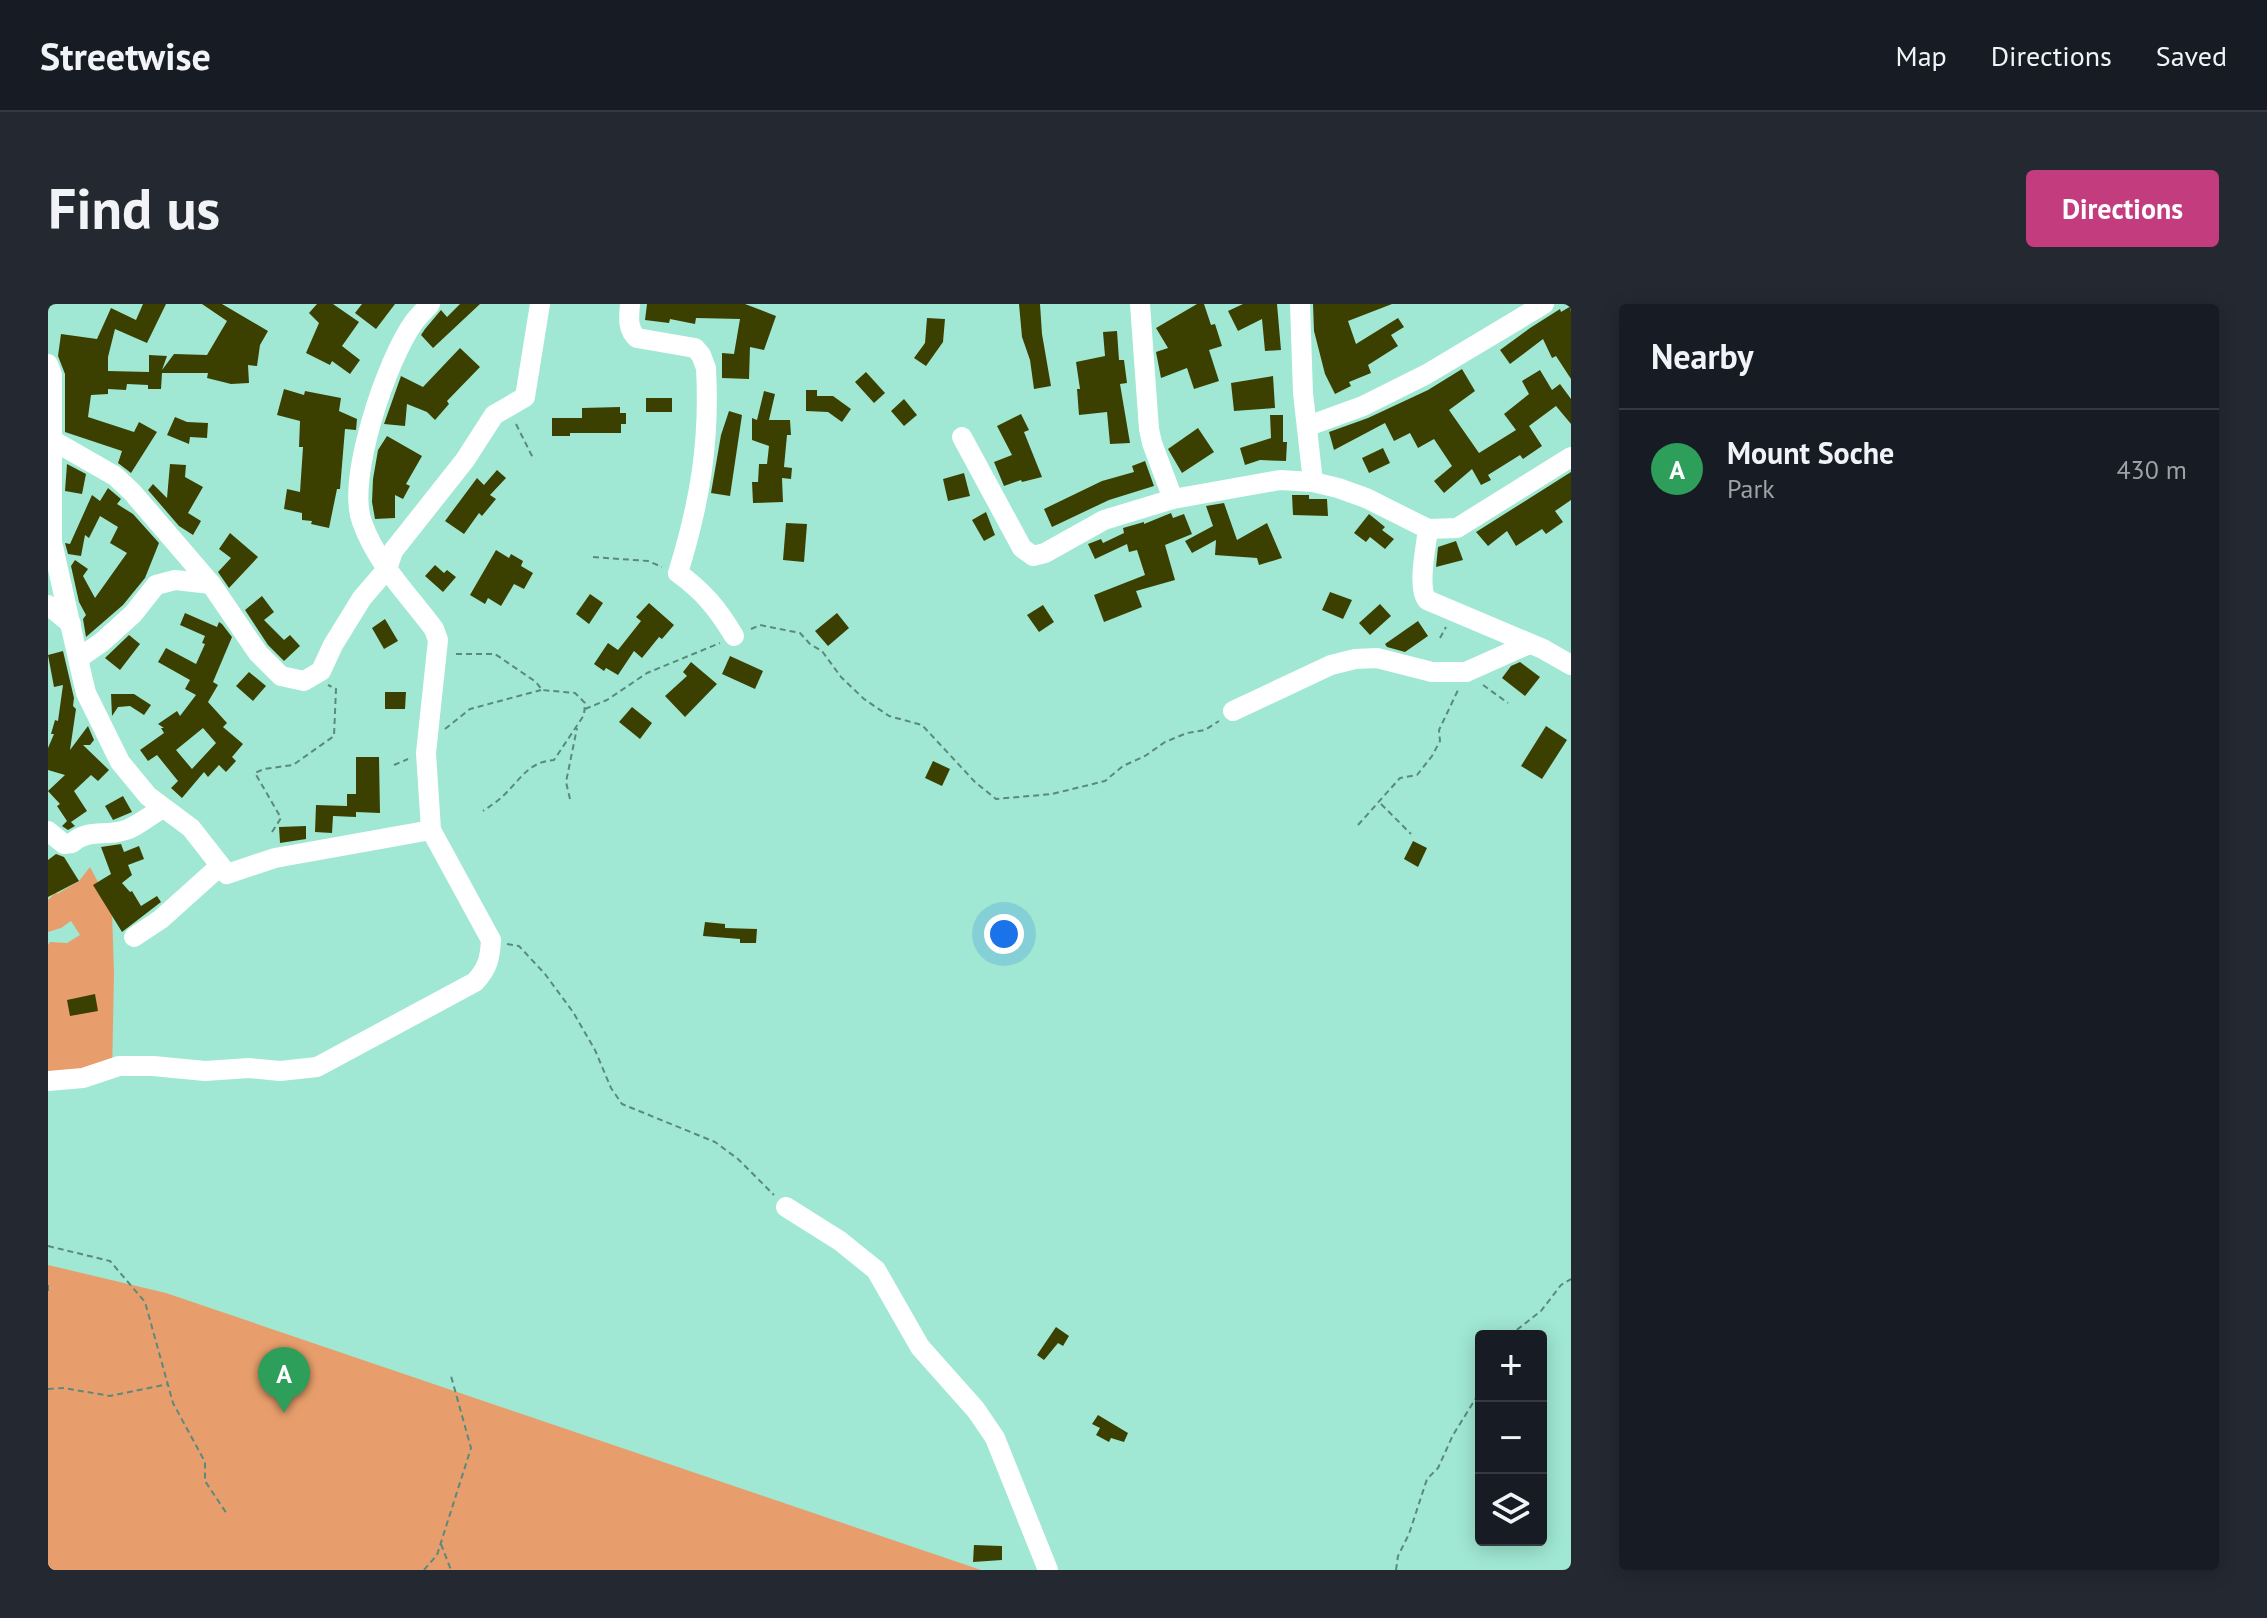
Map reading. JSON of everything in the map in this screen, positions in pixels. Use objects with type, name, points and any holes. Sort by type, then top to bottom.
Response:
[{"type":"street","points":[[48,1081],[83,1078],[119,1066],[205,1071],[249,1068],[280,1071],[317,1067],[475,982],[485,971],[490,958],[491,940],[431,830],[426,753],[438,640],[434,629],[387,569],[371,543],[361,519],[357,495],[362,462],[384,382],[413,323],[430,304]]},
{"type":"street","points":[[52,440],[115,476],[132,492],[211,584],[258,653],[281,676],[304,681],[321,671],[362,598],[387,569],[393,551],[465,460],[494,415],[525,397],[540,304]]},
{"type":"street","points":[[630,304],[630,328],[637,338],[687,344],[701,355],[706,368],[704,465],[697,510],[678,573],[717,607],[734,636]]},
{"type":"street","points":[[1140,304],[1149,429],[1173,499]]},
{"type":"street","points":[[1300,304],[1303,393],[1313,482]]},
{"type":"street","points":[[1308,426],[1392,393],[1469,351],[1544,304]]},
{"type":"street","points":[[48,364],[52,375],[52,542],[86,693],[120,762],[148,796],[183,820],[227,874],[235,874],[246,867],[275,858],[431,830]]},
{"type":"street","points":[[962,437],[1022,548],[1033,556],[1045,553],[1104,520],[1173,499],[1280,480],[1313,482],[1366,498],[1428,529],[1438,530],[1466,524],[1571,457]]},
{"type":"street","points":[[1428,529],[1423,596],[1436,605],[1571,665]]},
{"type":"street","points":[[79,658],[133,614],[156,585],[175,580],[211,584]]},
{"type":"street","points":[[48,605],[71,624]]},
{"type":"street","points":[[1233,711],[1331,665],[1355,659],[1377,658],[1432,672],[1466,672],[1529,644]]},
{"type":"street","points":[[48,831],[64,844],[72,843],[78,837],[91,833],[128,830],[163,808]]},
{"type":"street","points":[[134,937],[161,919],[220,866]]},
{"type":"street","points":[[786,1207],[840,1241],[876,1270],[920,1347],[976,1410],[995,1438],[1048,1570]]},
{"type":"path","points":[[494,415],[515,423],[527,441],[533,458]]},
{"type":"path","points":[[593,557],[648,561],[678,573]]},
{"type":"path","points":[[585,709],[607,700],[647,673],[760,625],[800,633],[822,651],[841,677],[864,699],[889,716],[922,725],[996,799],[1052,794],[1105,781],[1123,766],[1165,742],[1205,730],[1233,711]]},
{"type":"path","points":[[438,654],[495,654],[520,674],[536,682],[542,690]]},
{"type":"path","points":[[1358,825],[1400,778],[1417,775],[1432,756],[1440,741],[1439,730],[1466,672],[1508,703]]},
{"type":"path","points":[[272,832],[281,818],[255,773],[293,765],[334,736],[336,689],[313,678]]},
{"type":"path","points":[[426,753],[452,721],[470,709],[542,690],[575,693],[585,703],[584,715],[554,760],[540,761],[526,769],[501,798],[483,811]]},
{"type":"path","points":[[570,799],[566,782],[577,726]]},
{"type":"path","points":[[1380,803],[1411,834]]},
{"type":"path","points":[[491,940],[519,946],[545,974],[573,1012],[622,1104],[715,1142],[738,1159],[786,1207]]},
{"type":"path","points":[[48,1246],[110,1261],[145,1302],[173,1403],[205,1462],[205,1481],[227,1514]]},
{"type":"path","points":[[1517,1330],[1541,1311],[1561,1285],[1571,1279]]},
{"type":"path","points":[[48,1285],[48,1291]]},
{"type":"path","points":[[424,1570],[437,1555],[471,1448],[451,1376]]},
{"type":"path","points":[[48,1389],[64,1388],[110,1396],[168,1384]]},
{"type":"path","points":[[1396,1570],[1398,1556],[1409,1534],[1427,1479],[1438,1468],[1453,1435],[1475,1400]]},
{"type":"path","points":[[441,1543],[451,1570]]},
{"type":"shaded area","points":[[90,867],[98,882],[111,877],[114,974],[112,1076],[48,1079],[48,945],[50,942],[67,943],[80,935],[71,921],[48,932],[48,900],[56,892],[79,881]]},
{"type":"shaded area","points":[[48,1265],[166,1293],[981,1570],[48,1570]]},
{"type":"building","points":[[143,304],[166,304],[147,343],[115,329],[108,371],[149,372],[149,355],[167,356],[162,370],[174,354],[207,355],[227,321],[202,304],[222,304],[268,331],[260,345],[257,366],[248,365],[249,383],[231,384],[207,378],[208,373],[162,373],[161,389],[127,384],[126,390],[108,389],[108,394],[91,395],[88,417],[134,432],[139,422],[157,432],[131,473],[118,463],[122,451],[65,432],[65,374],[58,356],[61,334],[97,339],[111,308],[136,320]]},
{"type":"building","points":[[317,304],[333,304],[359,322],[342,346],[360,360],[350,374],[332,361],[330,365],[306,353],[319,323],[309,313]]},
{"type":"building","points":[[362,304],[395,304],[376,329],[355,313]]},
{"type":"building","points":[[460,304],[480,304],[433,348],[421,335],[441,310],[447,317]]},
{"type":"building","points":[[647,304],[745,304],[776,316],[764,350],[750,347],[749,379],[722,378],[722,353],[734,354],[740,319],[696,318],[695,324],[670,319],[669,323],[645,320]]},
{"type":"building","points":[[1019,304],[1040,304],[1051,386],[1034,389],[1030,360],[1022,337]]},
{"type":"building","points":[[1197,304],[1204,304],[1222,346],[1209,350],[1219,381],[1194,389],[1187,368],[1161,378],[1156,352],[1168,348],[1156,328]]},
{"type":"building","points":[[1243,304],[1277,304],[1281,350],[1265,351],[1262,319],[1238,331],[1228,311]]},
{"type":"building","points":[[1313,304],[1392,304],[1348,321],[1356,344],[1398,318],[1404,327],[1391,335],[1398,346],[1368,365],[1371,373],[1349,382],[1351,386],[1335,394],[1325,374],[1314,331]]},
{"type":"building","points":[[1571,306],[1571,379],[1556,356],[1552,358],[1543,339],[1510,364],[1500,350],[1560,309],[1561,312]]},
{"type":"building","points":[[927,318],[945,319],[943,342],[926,366],[914,358],[925,343]]},
{"type":"building","points":[[1117,331],[1119,360],[1124,360],[1127,383],[1120,384],[1130,443],[1110,444],[1107,412],[1079,415],[1077,389],[1080,389],[1076,362],[1105,356],[1103,332]]},
{"type":"building","points":[[460,348],[480,367],[447,401],[449,404],[435,420],[427,412],[407,404],[405,426],[384,424],[401,376],[423,387]]},
{"type":"building","points":[[1462,369],[1475,391],[1449,410],[1479,453],[1516,430],[1504,414],[1529,394],[1522,381],[1540,370],[1552,390],[1560,384],[1571,399],[1571,424],[1556,406],[1529,426],[1542,446],[1523,459],[1520,455],[1488,475],[1491,480],[1481,485],[1472,469],[1444,493],[1434,481],[1452,466],[1434,439],[1418,448],[1410,433],[1394,441],[1385,423],[1334,450],[1329,432],[1428,390]]},
{"type":"building","points":[[866,372],[885,393],[874,403],[855,382]]},
{"type":"building","points":[[1273,376],[1275,408],[1234,411],[1231,383]]},
{"type":"building","points":[[284,389],[304,395],[305,391],[341,398],[339,411],[357,419],[356,430],[345,429],[340,489],[337,489],[329,528],[302,520],[302,513],[284,509],[287,489],[300,492],[303,447],[299,447],[300,421],[277,415]]},
{"type":"building","points":[[806,390],[817,390],[817,396],[833,396],[851,409],[842,422],[828,412],[806,411]]},
{"type":"building","points":[[764,391],[775,394],[769,420],[790,420],[791,435],[787,435],[784,467],[792,468],[791,479],[782,478],[783,502],[753,503],[752,482],[758,482],[759,464],[767,464],[769,446],[752,440],[752,418],[757,420]]},
{"type":"building","points":[[646,398],[672,398],[672,412],[646,412]]},
{"type":"building","points":[[904,399],[917,415],[904,426],[891,411]]},
{"type":"building","points":[[620,407],[620,413],[626,413],[626,424],[621,424],[621,433],[552,436],[552,418],[582,418],[582,408]]},
{"type":"building","points":[[729,411],[742,415],[730,496],[711,493],[721,435]]},
{"type":"building","points":[[1021,414],[1029,430],[1024,432],[1042,477],[1004,486],[994,462],[1012,455],[997,426]]},
{"type":"building","points":[[1270,415],[1283,415],[1286,461],[1260,460],[1245,465],[1240,448],[1271,438]]},
{"type":"building","points":[[175,417],[187,422],[208,423],[207,438],[190,437],[189,444],[167,435]]},
{"type":"building","points":[[1198,428],[1214,452],[1182,473],[1168,449]]},
{"type":"building","points":[[387,436],[422,456],[406,484],[410,486],[403,499],[395,495],[395,518],[375,519],[373,479],[378,450]]},
{"type":"building","points":[[1383,448],[1390,463],[1369,473],[1362,458]]},
{"type":"building","points":[[1145,461],[1154,486],[1109,500],[1052,527],[1044,509],[1102,481],[1134,472],[1132,466]]},
{"type":"building","points":[[67,464],[86,474],[82,494],[65,491]]},
{"type":"building","points":[[170,464],[186,465],[185,477],[203,487],[188,513],[201,521],[193,535],[179,526],[148,490],[153,484],[167,498]]},
{"type":"building","points":[[497,470],[506,478],[490,495],[496,499],[482,516],[479,513],[464,534],[445,521],[477,478],[484,485]]},
{"type":"building","points":[[1571,472],[1571,500],[1555,511],[1563,522],[1546,534],[1542,529],[1516,546],[1507,531],[1488,546],[1476,532]]},
{"type":"building","points":[[964,473],[970,496],[948,501],[943,479]]},
{"type":"building","points":[[108,488],[121,499],[117,504],[133,514],[159,543],[145,578],[123,605],[86,637],[83,619],[86,615],[79,602],[71,566],[75,560],[88,569],[83,576],[95,598],[127,553],[110,543],[118,527],[100,516],[89,538],[85,535],[81,556],[68,554],[65,543],[70,544],[92,495],[100,501]]},
{"type":"building","points":[[1292,495],[1327,499],[1328,516],[1293,515]]},
{"type":"building","points":[[1224,503],[1237,540],[1267,523],[1282,558],[1259,565],[1257,558],[1215,555],[1216,540],[1192,553],[1185,541],[1213,526],[1206,506]]},
{"type":"building","points":[[986,512],[995,535],[984,541],[972,520]]},
{"type":"building","points":[[1171,513],[1173,518],[1184,514],[1192,534],[1165,545],[1175,580],[1136,591],[1142,607],[1104,622],[1094,595],[1145,575],[1137,550],[1129,552],[1127,544],[1095,559],[1088,544],[1101,539],[1103,543],[1124,533],[1123,528],[1144,524]]},
{"type":"building","points":[[1369,514],[1394,539],[1385,549],[1370,537],[1366,542],[1354,533]]},
{"type":"building","points":[[786,523],[807,524],[804,562],[783,560]]},
{"type":"building","points":[[230,533],[258,557],[229,588],[218,572],[231,558],[219,549]]},
{"type":"building","points":[[1456,541],[1463,560],[1436,567],[1438,547]]},
{"type":"building","points":[[496,550],[509,558],[511,554],[523,561],[521,566],[533,573],[524,589],[514,584],[501,606],[488,598],[485,604],[470,595]]},
{"type":"building","points":[[435,565],[444,573],[447,570],[456,577],[443,592],[425,576]]},
{"type":"building","points":[[1330,592],[1352,600],[1343,619],[1322,610]]},
{"type":"building","points":[[590,594],[603,603],[589,624],[576,614]]},
{"type":"building","points":[[262,596],[274,612],[264,620],[284,640],[290,635],[300,646],[284,661],[268,645],[245,610]]},
{"type":"building","points":[[649,603],[674,625],[662,639],[659,637],[642,658],[634,651],[618,675],[594,664],[608,643],[618,650],[641,621],[636,617]]},
{"type":"building","points":[[1380,604],[1391,616],[1370,635],[1359,623]]},
{"type":"building","points":[[1043,605],[1054,622],[1039,632],[1027,615]]},
{"type":"building","points":[[185,613],[217,627],[219,622],[232,637],[213,682],[218,685],[208,702],[227,723],[223,727],[243,744],[232,757],[236,761],[226,772],[219,765],[208,777],[204,772],[182,798],[171,788],[178,781],[157,755],[148,761],[140,750],[164,733],[161,728],[164,728],[158,724],[177,711],[180,716],[196,695],[185,689],[190,680],[158,662],[166,648],[196,664],[205,644],[202,643],[205,636],[180,625]],"holes":[[[203,728],[216,743],[192,769],[176,750]]]},
{"type":"building","points":[[837,613],[849,628],[828,646],[815,631]]},
{"type":"building","points":[[385,619],[398,641],[384,649],[372,628]]},
{"type":"building","points":[[1418,621],[1428,636],[1405,652],[1387,647],[1385,644]]},
{"type":"building","points":[[129,635],[140,644],[120,670],[105,658]]},
{"type":"building","points":[[63,651],[76,709],[70,750],[88,726],[94,740],[90,745],[83,745],[109,770],[98,781],[91,775],[74,791],[87,811],[71,822],[75,826],[68,830],[62,826],[67,821],[57,806],[60,804],[48,791],[65,775],[48,770],[48,748],[54,734],[51,734],[55,720],[58,721],[63,685],[54,687],[48,655]]},
{"type":"building","points":[[730,656],[763,671],[755,689],[722,674]]},
{"type":"building","points":[[691,662],[717,684],[685,717],[665,696],[687,676],[683,672]]},
{"type":"building","points":[[1520,662],[1540,677],[1525,696],[1502,678],[1511,666]]},
{"type":"building","points":[[249,672],[266,686],[253,701],[236,686]]},
{"type":"building","points":[[385,692],[406,692],[405,709],[385,709]]},
{"type":"building","points":[[111,694],[134,694],[151,705],[144,715],[130,706],[118,707],[112,716]]},
{"type":"building","points":[[632,707],[652,723],[640,739],[619,722]]},
{"type":"building","points":[[1546,726],[1567,740],[1542,779],[1521,766]]},
{"type":"building","points":[[356,757],[379,757],[380,813],[356,812],[356,817],[333,816],[332,833],[315,832],[316,805],[347,806],[347,794],[356,794]]},
{"type":"building","points":[[933,761],[950,769],[942,786],[925,778]]},
{"type":"building","points":[[123,796],[132,812],[113,820],[105,806]]},
{"type":"building","points":[[306,826],[306,839],[280,843],[279,827]]},
{"type":"building","points":[[1413,841],[1427,848],[1418,867],[1404,859]]},
{"type":"building","points":[[121,844],[124,852],[139,846],[144,859],[128,865],[132,875],[122,883],[132,891],[141,906],[157,896],[161,902],[122,932],[93,885],[111,874],[101,847]]},
{"type":"building","points":[[56,854],[64,857],[79,881],[48,897],[48,860]]},
{"type":"building","points":[[705,922],[725,924],[725,928],[757,929],[756,943],[703,936]]},
{"type":"building","points":[[95,994],[98,1011],[70,1016],[67,1000]]},
{"type":"building","points":[[1056,1327],[1069,1336],[1063,1346],[1058,1343],[1044,1360],[1037,1355]]},
{"type":"building","points":[[1098,1415],[1128,1433],[1124,1442],[1111,1438],[1109,1442],[1096,1435],[1100,1428],[1092,1424]]},
{"type":"building","points":[[974,1545],[1002,1546],[1002,1560],[973,1562]]},
{"type":"place","name":"Mount Soche","points":[[284,1413]]}]
